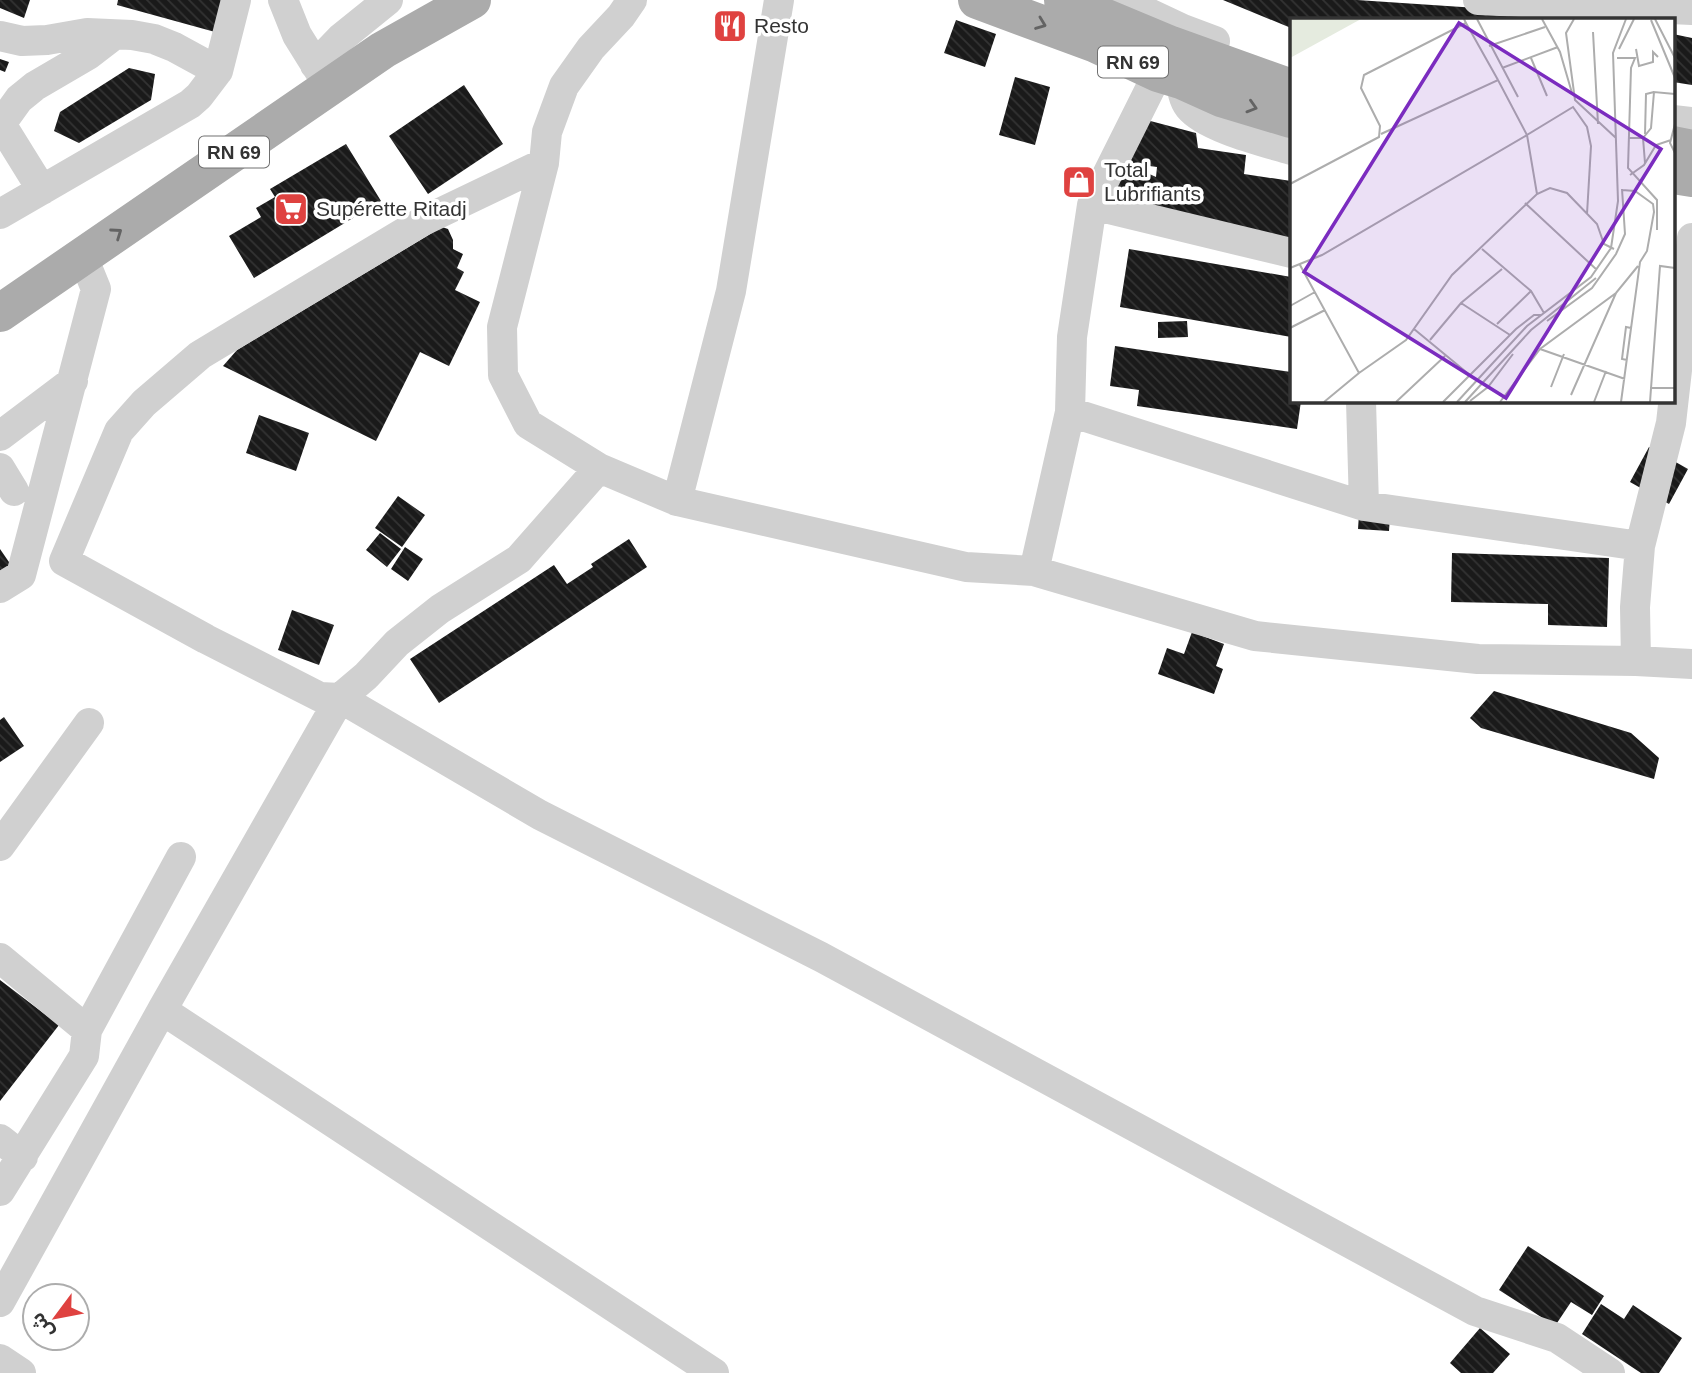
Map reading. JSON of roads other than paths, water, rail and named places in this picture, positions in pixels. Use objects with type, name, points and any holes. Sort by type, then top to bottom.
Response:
[{"type":"main road","points":[[0,281],[322,76],[421,0]]},
{"type":"main road","name":"RN 69","points":[[0,313],[83,257],[322,76],[383,50],[472,0]]},
{"type":"main road","name":"RN 69","points":[[977,0],[1096,44],[1222,98],[1290,118]]},
{"type":"main road","points":[[1063,0],[1171,45],[1290,88]]},
{"type":"main road","points":[[1674,145],[1692,149]]},
{"type":"main road","points":[[1674,175],[1692,178]]},
{"type":"street","points":[[0,214],[190,104],[199,96],[218,71],[236,0]]},
{"type":"street","points":[[284,0],[297,35],[322,76]]},
{"type":"street","points":[[322,76],[341,38],[388,0]]},
{"type":"street","points":[[632,0],[591,48],[565,86],[547,132],[544,163],[502,327],[503,375],[528,424],[598,468],[677,501],[966,567],[1034,571],[1255,636],[1478,659],[1692,664]]},
{"type":"street","points":[[677,501],[731,291],[779,0]]},
{"type":"street","points":[[1121,0],[1183,29],[1290,68]]},
{"type":"street","points":[[1487,0],[1692,10]]},
{"type":"street","points":[[0,36],[22,41],[87,33],[132,35],[155,39],[218,71]]},
{"type":"street","points":[[41,190],[1,124],[19,99],[35,86],[88,55],[114,35]]},
{"type":"street","points":[[1034,571],[1070,412],[1072,337],[1092,205],[1170,77],[1188,106],[1198,115],[1231,130],[1290,150]]},
{"type":"street","points":[[1674,120],[1692,122]]},
{"type":"street","points":[[544,163],[422,221],[200,355],[144,403],[119,431],[64,561],[206,639],[320,697],[340,698],[540,815],[821,957],[1475,1311],[1557,1338],[1609,1373]]},
{"type":"street","points":[[1092,205],[1290,253]]},
{"type":"street","points":[[1636,661],[1635,607],[1640,546],[1682,425],[1692,236],[1674,230]]},
{"type":"street","points":[[0,603],[10,582],[73,381],[96,289],[83,257]]},
{"type":"street","points":[[0,436],[73,381]]},
{"type":"street","points":[[1361,402],[1364,506]]},
{"type":"street","points":[[1070,412],[1364,506],[1640,546]]},
{"type":"street","points":[[0,1302],[340,698],[366,676],[397,643],[440,610],[519,559],[598,468]]},
{"type":"street","points":[[0,846],[89,723]]},
{"type":"street","points":[[0,1191],[11,1148],[84,1056],[87,1030],[181,857]]},
{"type":"street","points":[[0,958],[87,1030]]},
{"type":"street","points":[[162,1010],[714,1373]]},
{"type":"street","points":[[0,1359],[21,1373]]},
{"type":"place","name":"Resto","points":[[730,26]]},
{"type":"place","name":"Total Lubrifiants","points":[[1079,182]]},
{"type":"place","name":"Supérette Ritadj","points":[[291,209]]}]
